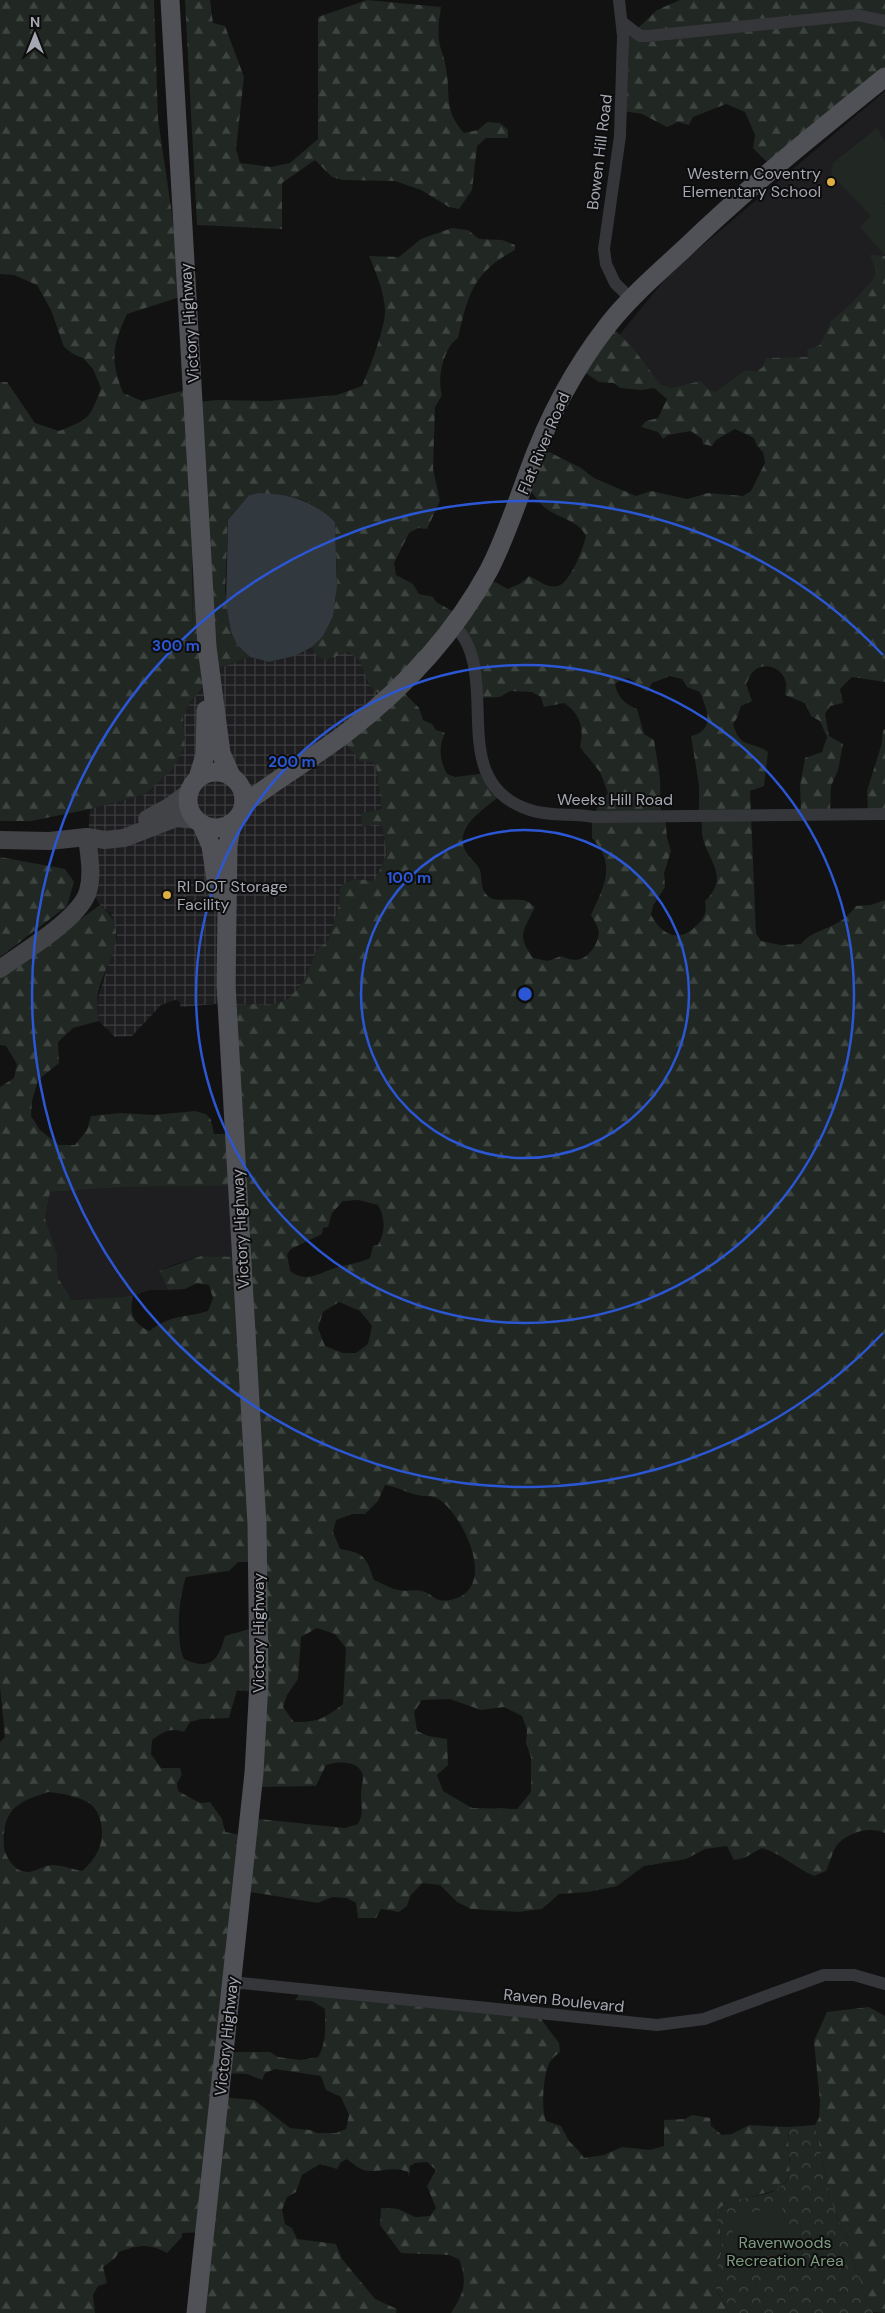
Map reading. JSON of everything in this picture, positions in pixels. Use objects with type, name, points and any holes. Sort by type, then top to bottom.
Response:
[{"type":"main road","name":"Victory Highway","points":[[170,0],[207,646],[221,753],[234,778]]},
{"type":"main road","name":"Flat River Road","points":[[244,804],[345,733],[416,672],[454,625],[475,595],[495,558],[541,440],[570,380],[609,324],[700,234],[788,155],[885,77]]},
{"type":"main road","name":"Victory Highway","points":[[193,785],[205,756],[207,646]]},
{"type":"main road","name":"Flat River Road","points":[[234,778],[256,779],[345,733]]},
{"type":"main road","points":[[0,840],[49,841],[87,837],[146,819],[170,807],[193,785],[214,771],[234,778],[243,791],[244,804],[240,815],[232,823],[222,828],[212,828],[199,822],[176,818],[124,838],[105,840],[87,837]]},
{"type":"main road","points":[[193,785],[188,803],[190,812],[199,822]]},
{"type":"main road","name":"Victory Highway","points":[[196,2313],[255,1763],[259,1682],[257,1524],[225,951],[212,846],[199,822]]},
{"type":"main road","name":"Victory Highway","points":[[225,951],[228,845],[232,823]]},
{"type":"main road","points":[[0,969],[72,916],[84,902],[90,883],[87,837]]},
{"type":"street","name":"Bowen Hill Road","points":[[618,0],[622,22],[623,74],[620,136],[604,249],[606,264],[615,283],[632,300]]},
{"type":"street","points":[[622,22],[640,36],[648,36],[857,15],[885,20]]},
{"type":"street","name":"Weeks Hill Road","points":[[454,625],[471,653],[474,667],[477,731],[483,765],[489,778],[499,791],[505,798],[518,806],[548,814],[594,817],[885,814]]},
{"type":"street","name":"Raven Boulevard","points":[[231,1982],[658,2026],[704,2019],[824,1975],[854,1975],[885,1984]]},
{"type":"shaded area","name":"Western Coventry Elementary School","points":[[885,91],[885,302],[814,391],[680,400],[608,349],[670,273]]},
{"type":"shaded area","points":[[260,493],[281,495],[301,500],[319,509],[335,522],[337,587],[333,616],[323,636],[312,647],[295,656],[269,662],[250,657],[237,645],[231,632],[226,603],[228,520],[249,495]]},
{"type":"shaded area","points":[[312,647],[317,656],[348,652],[358,658],[366,673],[367,682],[386,700],[372,762],[376,766],[382,809],[361,813],[363,827],[376,824],[382,826],[387,853],[375,881],[355,879],[340,889],[339,905],[328,941],[317,949],[305,980],[288,999],[269,1006],[253,1004],[230,1006],[228,1003],[181,1007],[179,1001],[175,1000],[161,1005],[132,1036],[115,1037],[99,1021],[97,1001],[117,936],[111,914],[100,905],[89,887],[88,836],[90,809],[144,795],[185,747],[183,717],[191,701],[219,668],[250,657],[270,662],[295,656]]},
{"type":"shaded area","points":[[240,1186],[242,1257],[201,1256],[173,1265],[159,1271],[168,1290],[150,1290],[133,1296],[72,1300],[58,1278],[57,1254],[45,1218],[50,1192],[124,1187]]},
{"type":"green space","points":[[0,0],[154,0],[158,119],[174,228],[180,297],[127,314],[118,335],[114,353],[116,371],[123,393],[142,401],[194,388],[192,638],[196,402],[218,400],[268,401],[337,395],[362,386],[380,338],[385,312],[382,290],[369,256],[399,257],[421,239],[452,228],[468,230],[479,239],[502,240],[515,245],[515,250],[490,267],[474,286],[465,309],[458,338],[448,349],[445,356],[440,381],[442,395],[435,407],[433,469],[440,501],[427,529],[418,528],[409,533],[394,563],[396,575],[413,584],[419,594],[433,597],[436,602],[459,615],[487,578],[508,589],[521,583],[529,576],[554,587],[563,583],[576,564],[586,536],[578,526],[542,505],[525,483],[539,447],[581,468],[594,478],[636,496],[651,491],[687,499],[708,493],[743,496],[751,491],[765,463],[763,452],[757,446],[754,438],[735,429],[716,440],[712,446],[703,444],[702,439],[691,431],[668,435],[663,439],[658,432],[641,427],[646,421],[658,418],[667,399],[654,388],[642,390],[620,388],[614,383],[599,382],[581,370],[610,325],[632,347],[661,385],[672,388],[701,381],[708,389],[715,392],[746,370],[756,372],[763,367],[766,358],[808,357],[807,350],[820,345],[831,321],[852,303],[874,278],[876,270],[870,255],[885,256],[885,682],[852,677],[840,689],[843,703],[830,706],[825,714],[829,736],[843,744],[838,770],[831,786],[830,811],[801,812],[800,786],[805,758],[822,752],[827,737],[820,721],[811,716],[805,703],[785,695],[786,684],[784,677],[777,669],[767,666],[756,669],[752,673],[746,684],[752,701],[741,706],[733,724],[739,738],[768,752],[764,786],[750,791],[756,933],[761,941],[781,945],[801,944],[815,933],[844,919],[856,906],[871,905],[885,900],[885,1833],[866,1830],[842,1840],[835,1848],[826,1871],[814,1876],[762,1848],[744,1858],[734,1860],[727,1846],[705,1849],[686,1859],[644,1866],[617,1886],[588,1892],[559,1894],[542,1909],[518,1912],[471,1909],[457,1902],[440,1885],[422,1883],[410,1896],[407,1906],[399,1912],[381,1909],[376,1918],[358,1918],[356,1903],[347,1898],[332,1897],[318,1903],[244,1891],[226,2052],[270,2052],[278,2057],[301,2060],[318,2057],[324,2040],[325,2009],[312,2001],[295,2000],[302,1992],[541,2019],[559,2043],[560,2052],[550,2062],[545,2077],[544,2115],[546,2121],[561,2126],[569,2141],[584,2158],[604,2155],[622,2147],[650,2150],[664,2146],[664,2120],[685,2119],[692,2115],[710,2118],[711,2126],[722,2135],[732,2134],[749,2125],[788,2127],[790,2176],[779,2189],[727,2204],[715,2214],[720,2228],[722,2250],[716,2271],[716,2289],[729,2313],[451,2313],[462,2293],[464,2281],[459,2259],[449,2255],[401,2253],[380,2225],[381,2208],[398,2209],[415,2217],[430,2216],[436,2208],[427,2186],[436,2170],[427,2162],[415,2163],[410,2166],[409,2177],[408,2172],[397,2169],[365,2170],[357,2167],[347,2159],[341,2162],[337,2169],[320,2164],[302,2175],[296,2192],[287,2197],[282,2210],[285,2224],[292,2228],[297,2239],[336,2244],[342,2259],[375,2299],[397,2309],[396,2313],[196,2313],[204,2232],[182,2233],[182,2237],[167,2253],[149,2246],[119,2252],[115,2258],[103,2267],[107,2283],[98,2286],[93,2295],[95,2313],[0,2313],[0,1742],[5,1737],[0,1687],[0,1087],[14,1078],[17,1064],[6,1046],[0,1045],[0,977],[100,905],[111,916],[115,927],[116,939],[99,988],[97,1009],[99,1021],[73,1028],[58,1042],[59,1063],[38,1080],[32,1101],[31,1116],[40,1130],[59,1145],[75,1145],[87,1130],[91,1116],[120,1113],[154,1115],[195,1111],[206,1114],[211,1120],[214,1134],[236,1134],[230,1006],[253,1004],[269,1006],[288,999],[305,980],[317,949],[328,941],[339,905],[340,889],[343,884],[355,879],[375,881],[387,853],[382,826],[376,824],[362,827],[361,813],[382,809],[376,766],[372,762],[360,761],[343,740],[386,700],[370,685],[361,664],[353,655],[348,652],[325,660],[317,656],[312,647],[323,634],[335,604],[337,572],[335,522],[315,506],[305,501],[274,495],[249,495],[228,520],[225,591],[231,632],[237,645],[250,657],[219,668],[191,701],[183,717],[185,747],[172,770],[144,795],[90,809],[31,821],[0,821],[0,382],[7,382],[35,423],[59,431],[77,424],[87,417],[94,406],[101,388],[93,369],[83,358],[73,354],[64,347],[51,310],[37,285],[14,275],[0,274]],"holes":[[[460,631],[477,698],[500,697],[510,691],[532,692],[541,697],[544,707],[564,703],[578,717],[582,734],[580,747],[600,772],[608,793],[592,815],[592,838],[604,857],[606,876],[591,915],[599,934],[595,945],[588,955],[576,960],[561,956],[548,961],[533,958],[523,938],[525,927],[535,907],[524,900],[494,899],[487,895],[482,885],[480,870],[466,852],[463,834],[473,819],[501,795],[486,773],[455,777],[447,774],[441,754],[441,743],[445,733],[436,730],[432,724],[423,720],[419,708],[400,689]],[[670,676],[682,679],[687,687],[700,692],[707,712],[707,724],[704,729],[691,736],[699,785],[699,812],[702,815],[702,836],[716,870],[717,878],[712,893],[705,901],[704,917],[690,931],[684,934],[671,935],[660,928],[651,915],[653,906],[665,887],[664,873],[671,851],[667,838],[665,816],[661,814],[660,778],[654,740],[644,734],[637,709],[625,702],[615,684],[622,679],[629,678],[647,692],[652,683]],[[240,1186],[242,1257],[201,1256],[159,1271],[168,1290],[185,1289],[197,1283],[209,1285],[213,1298],[208,1311],[165,1321],[149,1331],[139,1325],[134,1317],[132,1312],[133,1296],[72,1300],[58,1278],[57,1254],[45,1218],[50,1192],[124,1187]],[[359,1200],[378,1205],[384,1225],[381,1240],[378,1245],[373,1246],[370,1258],[307,1277],[296,1275],[290,1271],[287,1254],[291,1249],[322,1234],[323,1228],[328,1227],[332,1213],[343,1201]],[[339,1302],[360,1311],[372,1326],[368,1344],[356,1353],[343,1353],[325,1346],[318,1328],[323,1312]],[[385,1485],[440,1500],[450,1509],[467,1537],[473,1553],[475,1569],[473,1583],[465,1594],[444,1601],[422,1591],[396,1589],[374,1580],[369,1566],[363,1557],[355,1552],[340,1549],[333,1532],[336,1520],[352,1514],[365,1514],[378,1501]],[[238,1562],[257,1562],[259,1626],[225,1636],[216,1657],[207,1664],[184,1659],[181,1651],[179,1630],[180,1606],[186,1577],[229,1571]],[[317,1628],[335,1634],[346,1648],[343,1704],[320,1719],[309,1722],[294,1722],[283,1707],[287,1695],[298,1679],[301,1637]],[[237,1690],[259,1693],[257,1787],[316,1786],[326,1765],[337,1763],[354,1765],[358,1767],[363,1777],[361,1793],[362,1813],[358,1824],[345,1828],[250,1818],[247,1836],[225,1832],[222,1819],[210,1802],[200,1803],[178,1791],[177,1783],[182,1775],[180,1768],[161,1768],[151,1754],[152,1740],[156,1737],[171,1730],[184,1732],[190,1722],[201,1719],[229,1718]],[[450,1699],[481,1710],[504,1707],[522,1716],[527,1730],[526,1743],[531,1757],[531,1792],[517,1809],[472,1808],[443,1791],[437,1775],[448,1765],[447,1739],[428,1736],[417,1731],[414,1712],[422,1700]],[[48,1792],[79,1798],[93,1806],[100,1819],[102,1834],[99,1848],[88,1866],[82,1871],[52,1865],[28,1872],[16,1868],[6,1854],[4,1835],[8,1817],[12,1810],[26,1800]],[[275,2069],[321,2076],[326,2090],[341,2097],[349,2115],[346,2129],[336,2133],[317,2133],[310,2130],[290,2128],[254,2100],[220,2097],[223,2073],[247,2074],[262,2080],[265,2073]]]},
{"type":"green space","points":[[185,0],[210,0],[213,23],[225,26],[244,77],[236,149],[240,163],[271,167],[290,163],[318,139],[318,17],[367,0],[441,7],[439,41],[446,65],[449,102],[453,117],[464,133],[478,130],[487,122],[500,123],[508,130],[508,138],[486,138],[477,146],[472,190],[459,209],[449,207],[421,190],[395,181],[343,180],[332,177],[315,160],[282,183],[282,229],[197,225]]},
{"type":"green space","points":[[680,0],[885,0],[885,77],[773,168],[753,148],[755,135],[745,112],[726,104],[693,117],[689,125],[678,122],[667,127],[642,114],[623,111],[623,26],[636,30],[657,10]]},
{"type":"green space","points":[[877,128],[885,142],[885,202],[883,205],[885,204],[885,255],[860,227],[871,216],[831,174],[833,163]]},
{"type":"green space","points":[[885,729],[885,812],[868,812],[867,791],[882,743],[883,730]]},
{"type":"green space","points":[[0,857],[65,869],[74,882],[67,906],[0,957]]},
{"type":"green space","points":[[869,2007],[885,2016],[885,2313],[872,2312],[855,2267],[846,2237],[830,2199],[815,2125],[819,2118],[820,2102],[814,2041],[827,2012]]},
{"type":"green space","name":"Ravenwoods Recreation Area","points":[[815,2125],[830,2199],[846,2237],[855,2267],[873,2313],[729,2313],[716,2289],[716,2271],[722,2250],[720,2228],[715,2214],[727,2204],[772,2192],[780,2187],[790,2176],[788,2127]]},
{"type":"green space","points":[[782,2207],[792,2263],[740,2272],[730,2216]]},
{"type":"place","name":"Western Coventry Elementary School","points":[[831,182]]},
{"type":"place","name":"RI DOT Storage Facility","points":[[167,895]]}]
